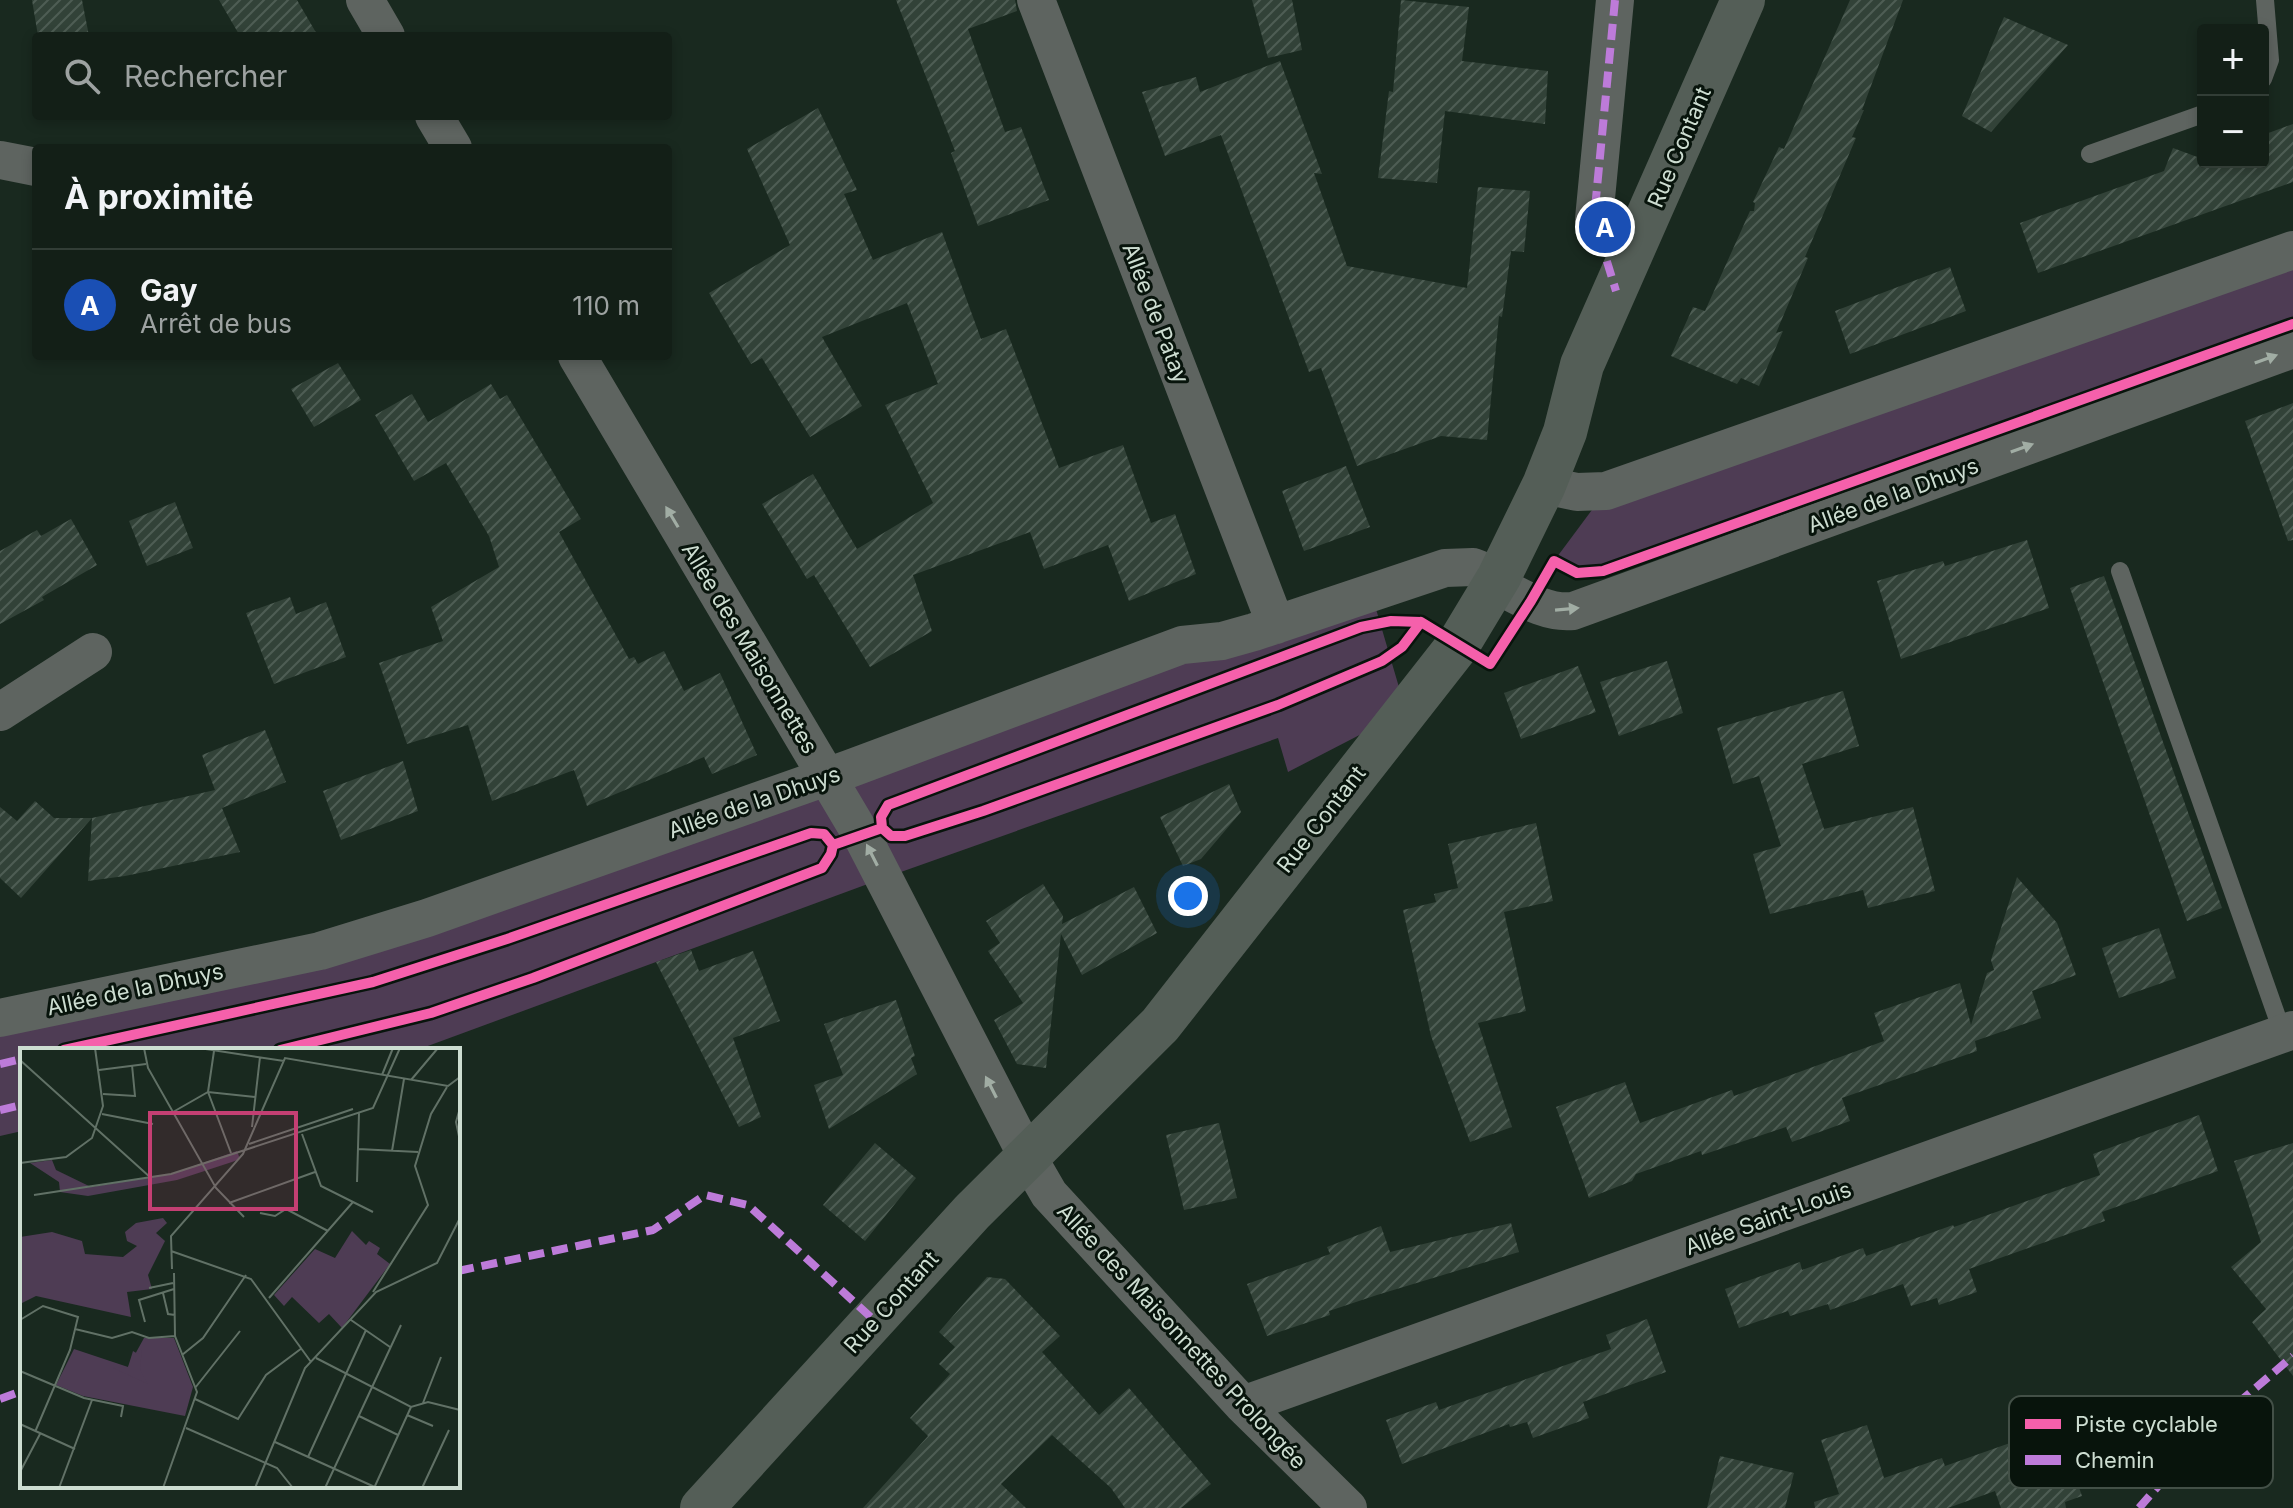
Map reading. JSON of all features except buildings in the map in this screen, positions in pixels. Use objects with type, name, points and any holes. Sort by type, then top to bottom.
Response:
[{"type":"main road","name":"Rue Contant","points":[[702,1508],[972,1212],[1160,1025],[1458,645],[1497,580],[1544,485],[1565,432],[1582,365],[1743,0]]},
{"type":"street","points":[[365,0],[384,32]]},
{"type":"street","name":"Allée de Patay","points":[[1036,0],[1276,625]]},
{"type":"street","points":[[1594,219],[1615,0]]},
{"type":"street","points":[[436,120],[451,144]]},
{"type":"street","points":[[0,160],[32,166]]},
{"type":"street","points":[[1544,485],[1577,492],[1606,491],[2293,250]]},
{"type":"street","name":"Allée de la Dhuys","points":[[1,1014],[320,951],[427,918],[827,777],[1182,645],[1222,641],[1445,568],[1473,567],[1548,610],[1573,611],[2293,349]]},
{"type":"street","name":"Allée des Maisonnettes","points":[[579,360],[862,836],[1027,1156]]},
{"type":"street","points":[[0,712],[93,652]]},
{"type":"street","name":"Allée Saint-Louis","points":[[1243,1405],[2288,1032]]},
{"type":"street","name":"Allée des Maisonnettes Prolongée","points":[[1027,1156],[1049,1194],[1243,1405],[1348,1508]]},
{"type":"lane","points":[[2265,0],[2267,24]]},
{"type":"lane","points":[[2090,154],[2197,116]]},
{"type":"lane","points":[[2120,571],[2288,1032]]},
{"type":"shaded area","points":[[2293,250],[2293,324],[1603,571],[1579,573],[1554,561],[1606,491]]},
{"type":"shaded area","points":[[1371,592],[1406,711],[1288,772],[1278,738],[884,878],[422,1048],[20,1048],[20,1131],[0,1136],[0,1018],[320,951]]},
{"type":"marked path","points":[[1615,0],[1594,219],[1616,291]]},
{"type":"marked path","points":[[0,1064],[20,1059]]},
{"type":"marked path","points":[[0,1110],[20,1105]]},
{"type":"marked path","points":[[460,1271],[653,1230],[705,1195],[748,1205],[875,1321]]},
{"type":"marked path","points":[[2246,1396],[2293,1356]]},
{"type":"marked path","points":[[0,1399],[20,1392]]},
{"type":"marked path","points":[[2139,1508],[2157,1488]]},
{"type":"cycle path","points":[[288,1048],[431,1013],[533,978],[822,868],[833,845],[882,828],[891,836],[905,836],[1278,705],[1382,661],[1402,647],[1421,622],[1490,664],[1554,561],[1577,573],[1603,571],[2293,324]]},
{"type":"cycle path","points":[[882,828],[881,817],[888,805],[1361,627],[1391,621],[1421,622]]},
{"type":"cycle path","points":[[73,1048],[373,982],[507,939],[811,833],[824,834],[833,845]]},
{"type":"place","name":"Gay","points":[[1605,227]]}]
